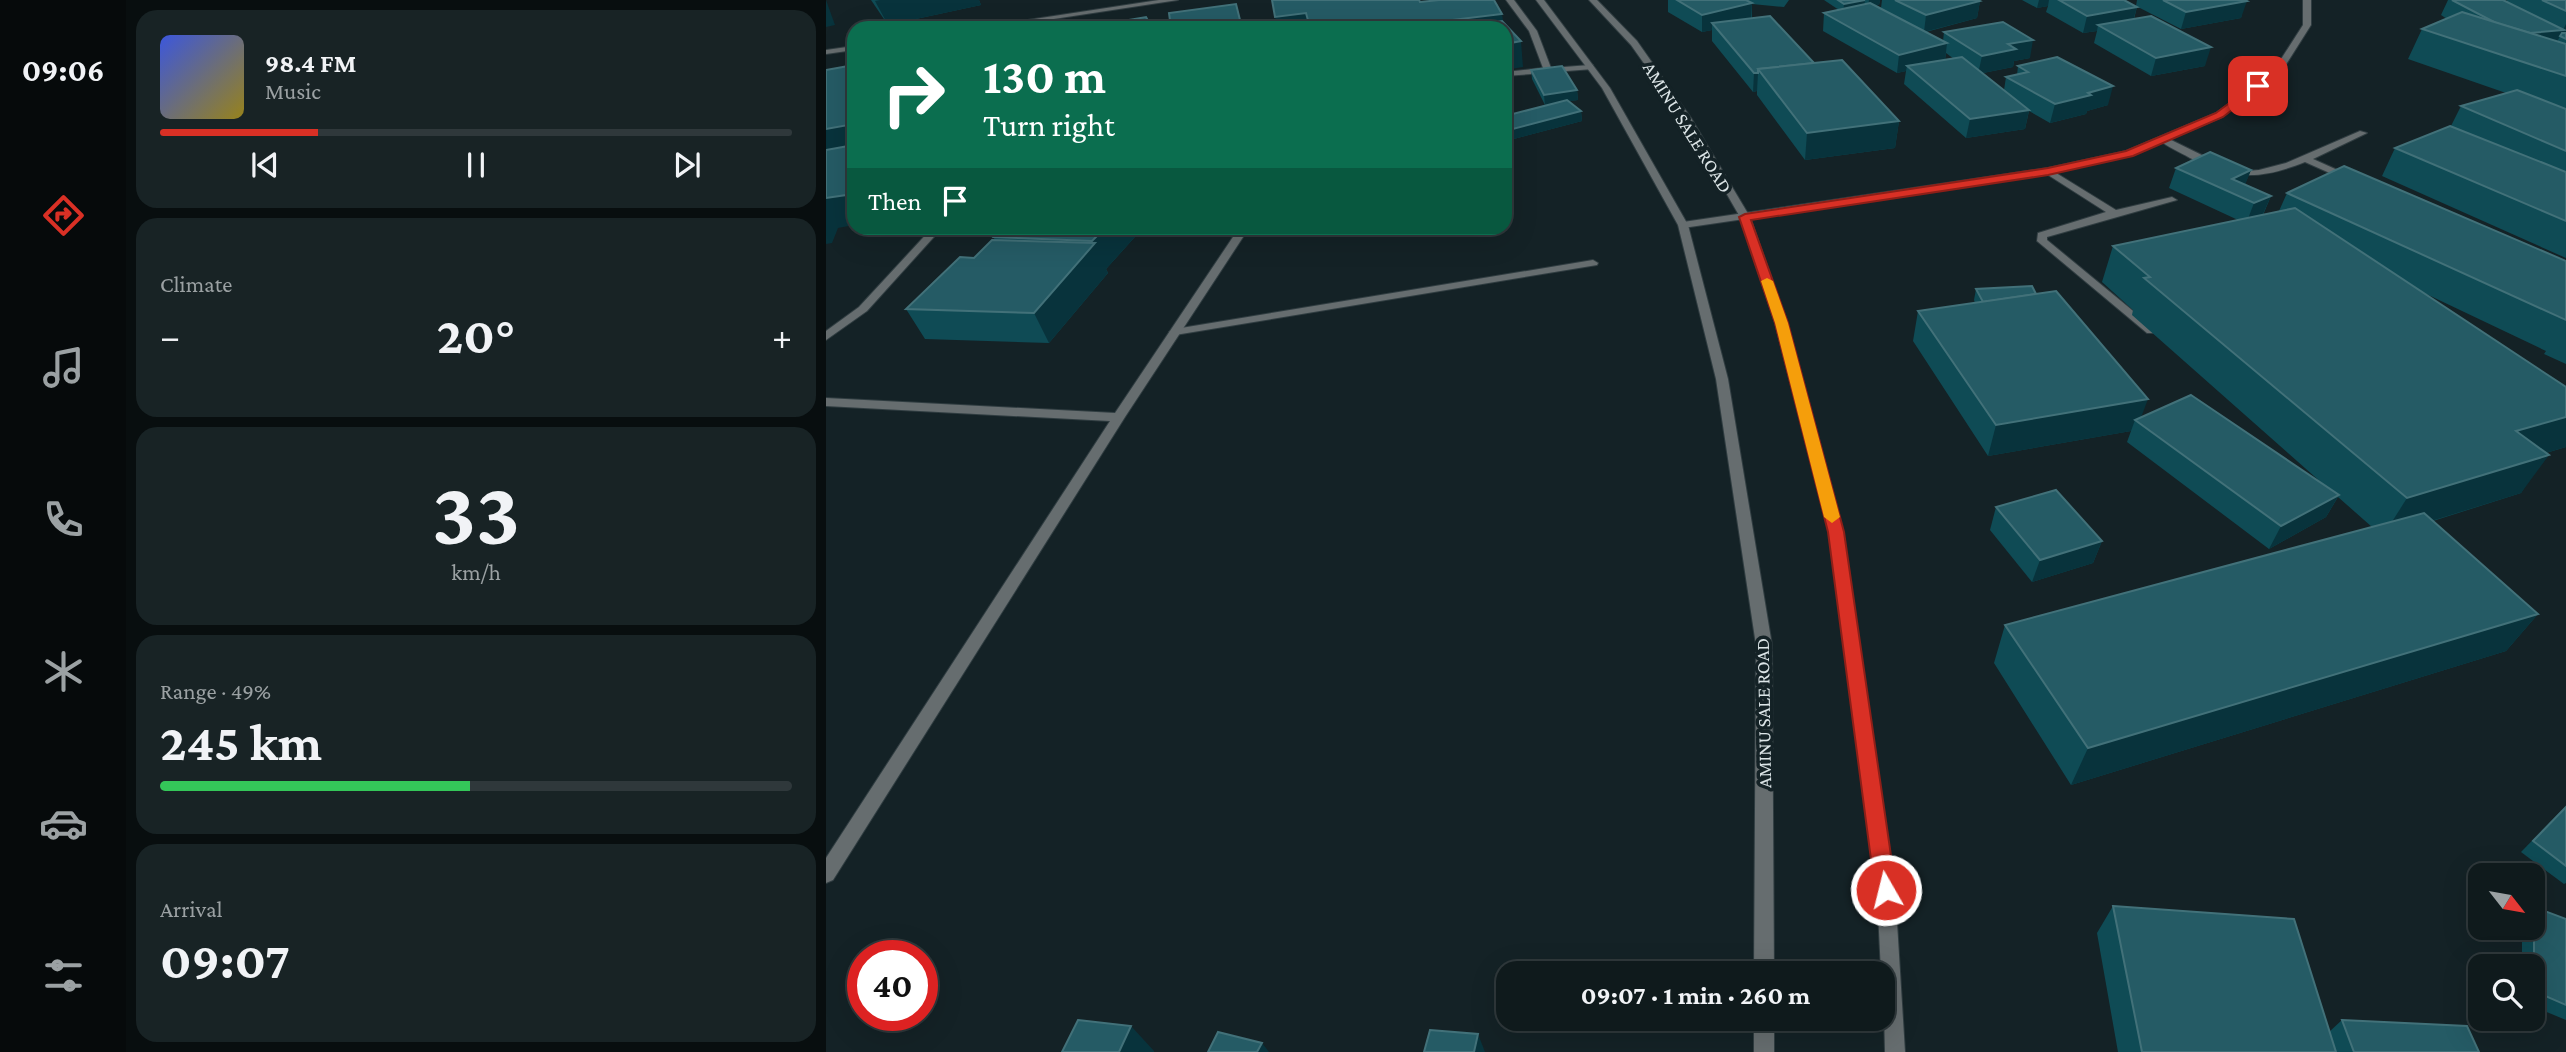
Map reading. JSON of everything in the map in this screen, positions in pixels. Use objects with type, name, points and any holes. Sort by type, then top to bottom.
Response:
[{"type":"street","points":[[1032,21],[1174,0]]},
{"type":"street","points":[[1510,0],[1533,31],[1553,83]]},
{"type":"street","name":"AMINU SALE ROAD","points":[[1540,0],[1606,88],[1683,225],[1722,379],[1764,645],[1764,961]]},
{"type":"street","name":"AMINU SALE ROAD","points":[[1593,0],[1634,43],[1688,120],[1745,217],[1782,323],[1836,532],[1886,890],[1895,1052]]},
{"type":"street","points":[[1683,225],[2048,171],[2129,153],[2219,115],[2277,72],[2307,25],[2307,0]]},
{"type":"street","points":[[826,52],[847,49]]},
{"type":"street","points":[[1512,73],[1590,67]]},
{"type":"street","points":[[2162,139],[2225,170],[2247,174],[2269,172],[2363,133]]},
{"type":"street","points":[[2303,158],[2366,186]]},
{"type":"street","points":[[2048,171],[2114,213]]},
{"type":"street","points":[[2161,339],[2042,241],[2042,235],[2114,213],[2172,201]]},
{"type":"street","points":[[826,337],[863,309],[931,235]]},
{"type":"street","points":[[826,874],[1119,416],[1239,235]]},
{"type":"street","points":[[1175,332],[1593,263]]},
{"type":"street","points":[[826,402],[1119,416]]},
{"type":"street","points":[[1764,1031],[1764,1052]]},
{"type":"building","points":[[1272,0],[1494,0],[1502,14],[1444,21],[1308,21],[1306,13],[1275,17]]},
{"type":"building","points":[[1677,0],[1746,0],[1752,3],[1702,15]]},
{"type":"building","points":[[1838,0],[1865,0],[1844,4]]},
{"type":"building","points":[[1895,0],[1978,0],[1980,1],[1926,15]]},
{"type":"building","points":[[2059,0],[2124,0],[2137,7],[2087,16]]},
{"type":"building","points":[[2163,0],[2245,0],[2247,1],[2186,12]]},
{"type":"building","points":[[2452,0],[2503,0],[2564,30],[2530,33],[2496,23]]},
{"type":"building","points":[[2542,0],[2566,0],[2566,11]]},
{"type":"building","points":[[1870,3],[1947,43],[1899,55],[1824,13]]},
{"type":"building","points":[[1236,4],[1240,21],[1170,21],[1169,13]]},
{"type":"building","points":[[2462,12],[2566,44],[2566,76],[2422,29]]},
{"type":"building","points":[[1770,16],[1814,63],[1758,69],[1758,73],[1754,73],[1712,23]]},
{"type":"building","points":[[2151,16],[2211,47],[2156,58],[2098,25]]},
{"type":"building","points":[[1146,17],[1148,21],[1122,21]]},
{"type":"building","points":[[2003,22],[2033,40],[2008,44],[2016,49],[1982,56],[1944,32]]},
{"type":"building","points":[[1512,32],[1521,41],[1512,43]]},
{"type":"building","points":[[1962,57],[2029,110],[1970,119],[1907,66]]},
{"type":"building","points":[[2057,57],[2113,86],[2055,104],[2006,77],[2028,72],[2018,66]]},
{"type":"building","points":[[1842,60],[1899,121],[1807,133],[1758,69]]},
{"type":"building","points":[[847,66],[847,125],[826,129],[826,70]]},
{"type":"building","points":[[1562,66],[1577,90],[1544,95],[1531,70]]},
{"type":"building","points":[[2517,90],[2566,109],[2566,151],[2461,106]]},
{"type":"building","points":[[1567,100],[1581,111],[1512,129],[1512,114]]},
{"type":"building","points":[[2450,126],[2566,172],[2566,221],[2395,148]]},
{"type":"building","points":[[847,146],[846,195],[826,198],[826,150]]},
{"type":"building","points":[[2210,152],[2251,170],[2232,179],[2271,196],[2254,203],[2176,168]]},
{"type":"building","points":[[2344,166],[2566,261],[2566,320],[2287,193]]},
{"type":"building","points":[[2295,208],[2566,387],[2566,417],[2516,431],[2549,455],[2407,498],[2144,278],[2150,277],[2113,246]]},
{"type":"building","points":[[996,235],[1098,235],[1092,241],[994,237]]},
{"type":"building","points":[[992,240],[1095,243],[1034,313],[906,309],[960,257],[974,258]]},
{"type":"building","points":[[2032,286],[2036,294],[1983,302],[1976,289]]},
{"type":"building","points":[[2056,291],[2148,399],[1996,425],[1918,311]]},
{"type":"building","points":[[2191,395],[2339,495],[2281,526],[2135,420]]},
{"type":"building","points":[[2056,490],[2102,541],[2040,560],[1996,507]]},
{"type":"building","points":[[2424,513],[2538,614],[2088,748],[2005,625]]},
{"type":"building","points":[[2566,807],[2566,866],[2533,841]]},
{"type":"building","points":[[2113,906],[2294,919],[2336,1052],[2142,1052]]},
{"type":"building","points":[[2545,911],[2566,919],[2566,1005],[2545,996],[2545,954],[2534,954],[2534,940],[2545,940]]},
{"type":"building","points":[[1078,1020],[1131,1026],[1119,1052],[1062,1052]]},
{"type":"building","points":[[2342,1020],[2467,1026],[2479,1052],[2354,1052]]},
{"type":"building","points":[[1430,1030],[1478,1034],[1474,1052],[1424,1052]]},
{"type":"building","points":[[1218,1032],[1262,1043],[1257,1052],[1208,1052]]},
{"type":"slow traffic","points":[[1767,281],[1782,323],[1832,517]]},
{"type":"route","points":[[1886,890],[1836,532],[1782,323],[1745,217],[2048,171],[2129,153],[2219,115],[2258,86]]}]
